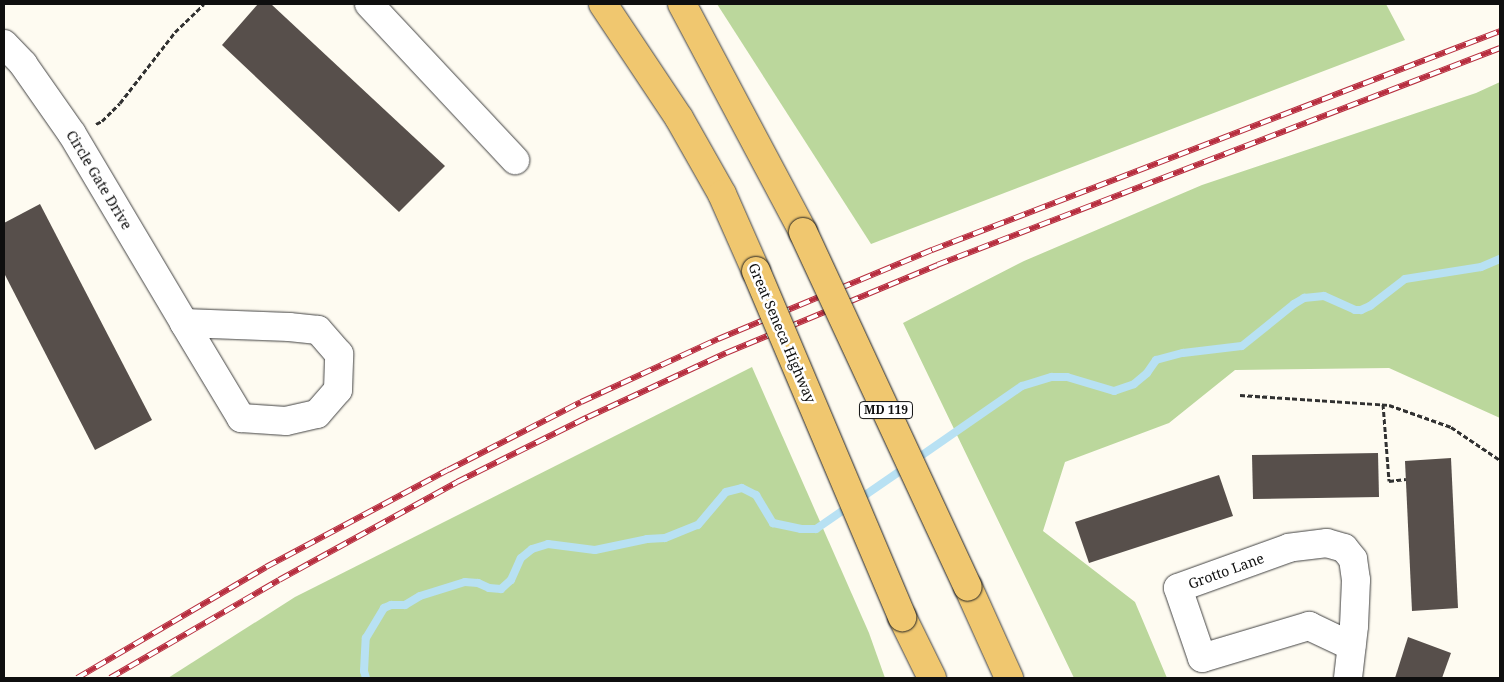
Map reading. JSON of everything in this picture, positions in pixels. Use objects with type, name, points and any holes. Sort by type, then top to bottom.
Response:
[{"type":"main road","name":"Great Seneca Highway","points":[[603,4],[679,118],[713,177],[756,271],[902,617],[932,678]]},
{"type":"main road","name":"MD 119","points":[[682,4],[803,232],[1010,678]]},
{"type":"street","points":[[369,4],[515,160]]},
{"type":"street","name":"Circle Gate Drive","points":[[4,44],[24,64],[72,134],[184,323],[241,418],[286,421],[317,414],[338,390],[339,354],[318,330],[184,323]]},
{"type":"street","name":"Grotto Lane","points":[[1348,678],[1351,646],[1356,580],[1352,559],[1344,548],[1327,543],[1289,548],[1178,588],[1202,658],[1309,626],[1351,646]]},
{"type":"path","points":[[72,134],[102,121],[120,103],[174,32],[204,4]]},
{"type":"path","points":[[1240,395],[1383,404],[1451,427],[1500,460]]},
{"type":"path","points":[[1383,404],[1389,482],[1406,479]]},
{"type":"green space","points":[[717,4],[1386,4],[1405,40],[871,244]]},
{"type":"green space","points":[[1500,82],[1500,418],[1389,368],[1235,370],[1169,423],[1065,462],[1043,531],[1135,602],[1167,678],[1074,678],[903,323],[1024,261],[1202,185],[1476,93]]},
{"type":"green space","points":[[752,367],[869,633],[885,678],[168,678],[295,597]]},
{"type":"building","points":[[258,4],[271,4],[445,166],[399,212],[222,45]]},
{"type":"building","points":[[40,204],[152,420],[95,450],[4,273],[4,223]]},
{"type":"building","points":[[1378,453],[1379,497],[1253,499],[1252,455]]},
{"type":"building","points":[[1451,458],[1458,608],[1412,611],[1405,461]]},
{"type":"building","points":[[1219,475],[1233,516],[1089,563],[1075,522]]},
{"type":"building","points":[[1408,637],[1451,653],[1442,678],[1395,678]]},
{"type":"waterway","points":[[915,460],[1022,386],[1052,377],[1067,377],[1114,391],[1134,384],[1147,373],[1156,360],[1183,353],[1242,346],[1304,298],[1324,296],[1355,310],[1361,310],[1370,306],[1405,279],[1481,267],[1500,259]]},
{"type":"waterway","points":[[366,678],[364,671],[366,638],[384,608],[391,605],[405,605],[420,596],[465,582],[501,589],[511,580],[521,558],[532,549],[548,544],[595,550],[647,539],[665,538],[698,525],[726,492],[742,488],[756,495],[773,523],[801,529],[816,529],[906,467]]},
{"type":"railway","points":[[77,678],[266,567],[448,470],[581,402],[718,339],[932,250],[1500,31]]},
{"type":"railway","points":[[110,678],[279,580],[457,482],[588,417],[726,353],[937,265],[1500,48]]}]
